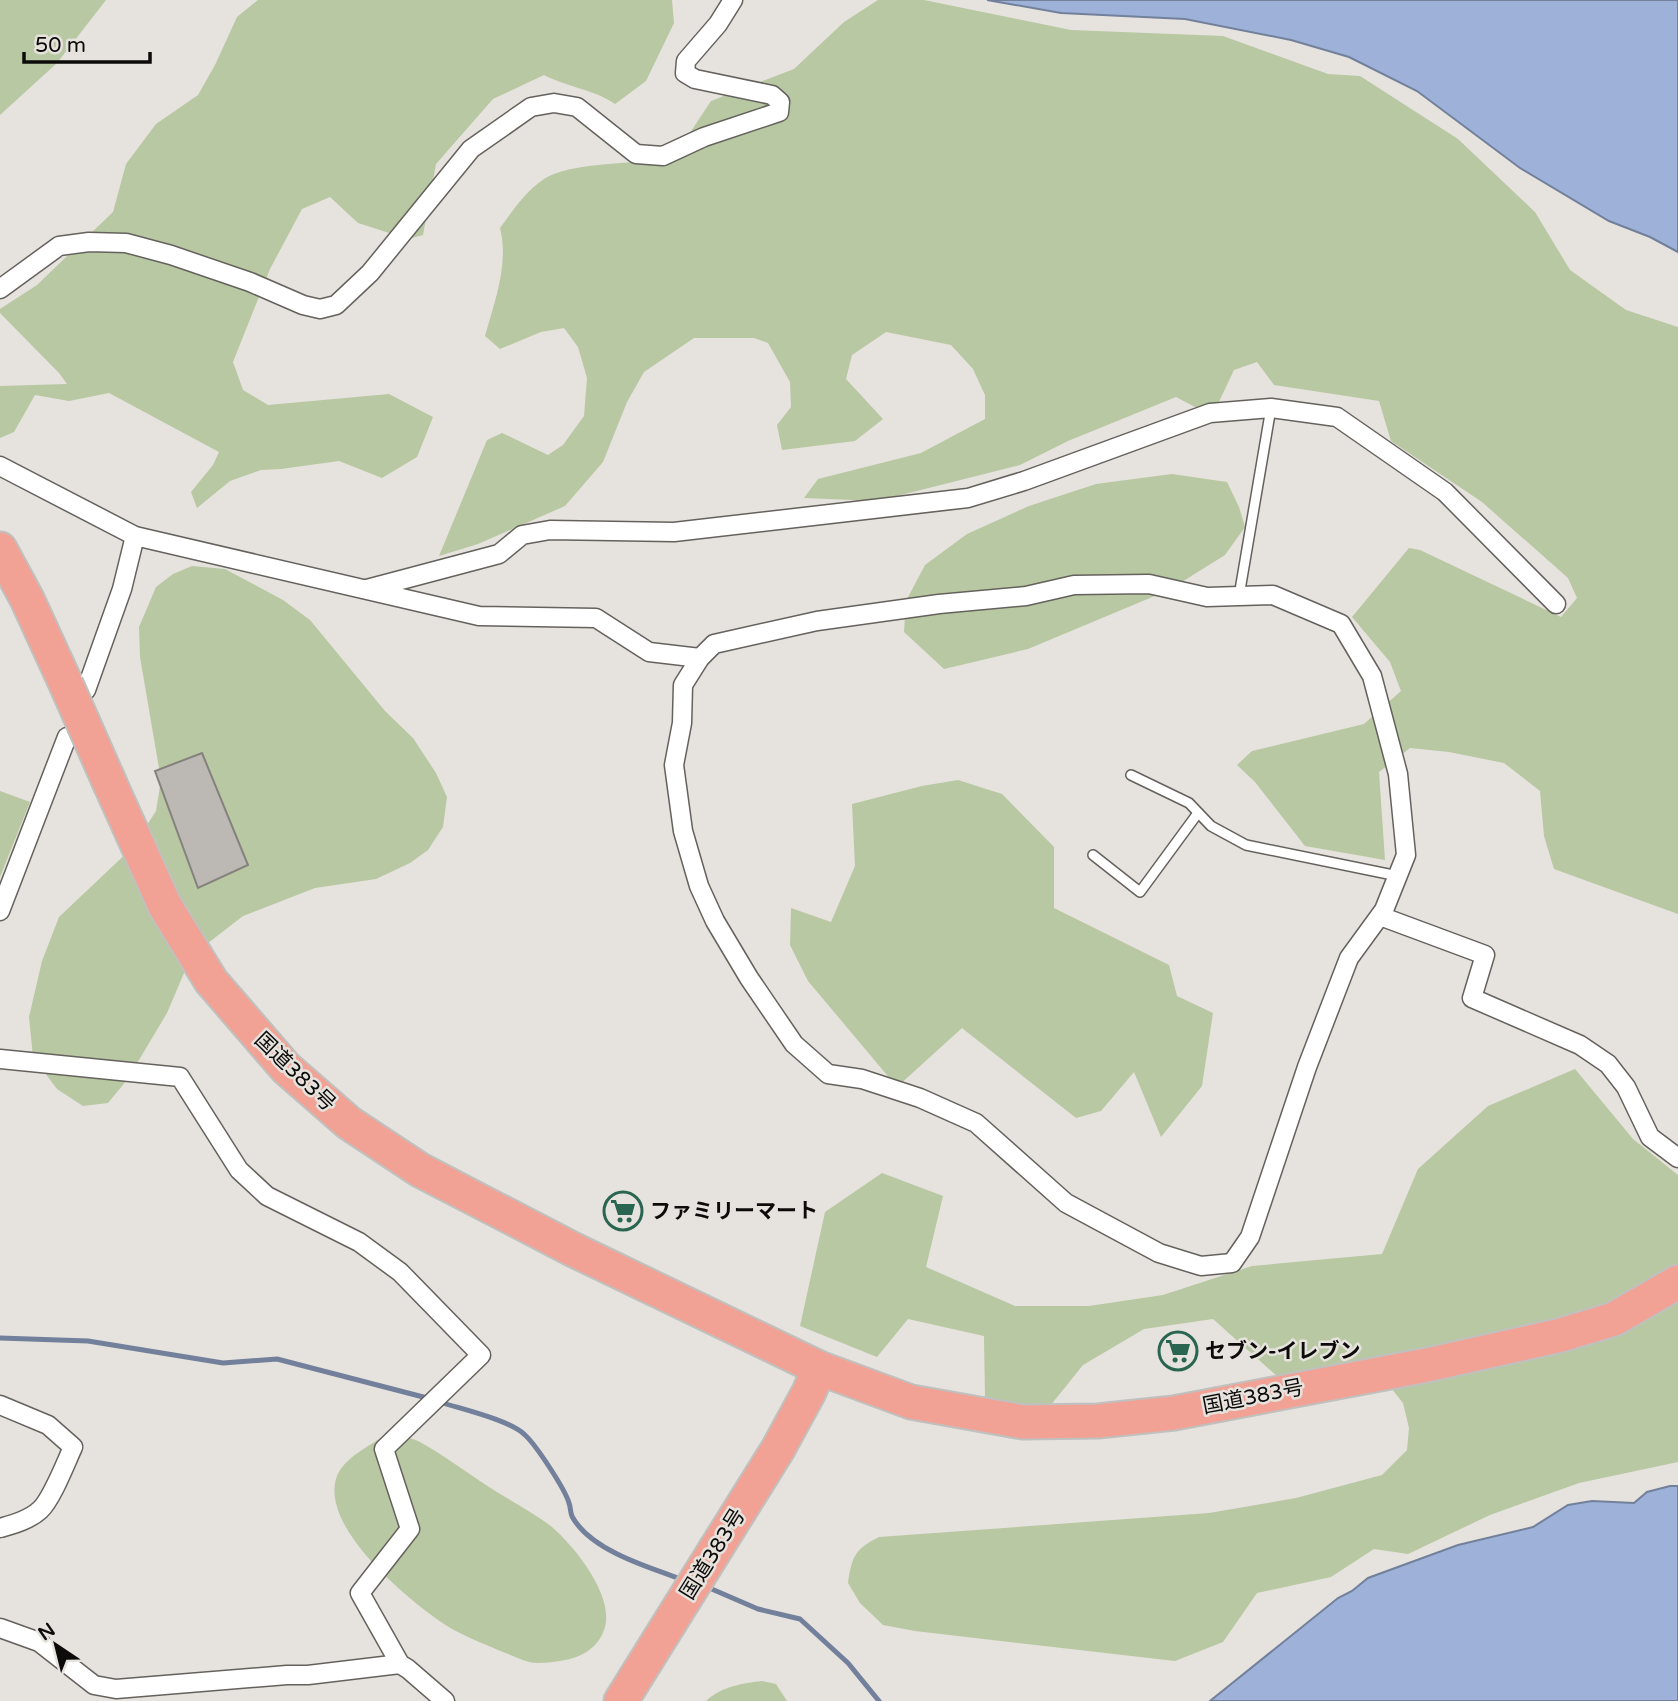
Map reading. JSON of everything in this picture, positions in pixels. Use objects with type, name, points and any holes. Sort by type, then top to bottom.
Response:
[{"type":"highway","name":"国道383号","points":[[0,549],[76,687],[111,786],[165,906],[211,981],[286,1068],[349,1123],[420,1170],[814,1380],[911,1402],[1023,1422],[1098,1421],[1174,1413],[1427,1365],[1561,1335],[1614,1319],[1678,1282]]},
{"type":"highway","name":"国道383号","points":[[621,1701],[778,1449],[814,1380]]},
{"type":"street","points":[[0,289],[59,246],[89,242],[126,243],[171,254],[250,282],[303,305],[320,309],[336,305],[370,272],[471,149],[531,107],[554,103],[577,107],[636,154],[663,156],[704,137],[779,112],[780,102],[772,95],[695,79],[685,73],[686,61],[718,24],[733,0]]},
{"type":"street","points":[[368,589],[499,554],[522,535],[550,530],[674,532],[968,498],[1024,481],[1210,413],[1272,408],[1337,417],[1445,492],[1556,604]]},
{"type":"street","points":[[0,466],[135,536],[479,617],[596,618],[649,652],[700,657]]},
{"type":"street","points":[[76,687],[122,589],[135,536]]},
{"type":"street","points":[[1150,584],[1207,597],[1273,595],[1340,624],[1372,676],[1398,774],[1406,855],[1380,916],[1349,958],[1307,1067],[1250,1237],[1232,1263],[1201,1266],[1159,1254],[1066,1203],[976,1123],[897,1090],[862,1079],[828,1074],[794,1044],[715,921],[699,886],[683,831],[674,765],[682,723],[684,685],[700,657],[713,644],[817,621],[939,604],[1026,596],[1074,585],[1150,584]]},
{"type":"street","points":[[0,911],[67,737]]},
{"type":"street","points":[[1380,916],[1485,955],[1472,998],[1580,1045],[1608,1065],[1626,1087],[1650,1137],[1678,1158]]},
{"type":"street","points":[[0,1059],[180,1077],[239,1170],[267,1196],[359,1242],[400,1272],[481,1354],[384,1449],[410,1529],[360,1593],[400,1664],[445,1701]]},
{"type":"street","points":[[0,1405],[48,1425],[73,1447],[41,1509],[19,1523],[0,1528]]},
{"type":"street","points":[[0,1629],[39,1642],[94,1685],[117,1689],[308,1675],[400,1664]]},
{"type":"lane","points":[[1239,596],[1272,408]]},
{"type":"lane","points":[[1130,775],[1189,803],[1211,826],[1245,845],[1398,876]]},
{"type":"lane","points":[[1093,855],[1140,892],[1198,813]]},
{"type":"green space","points":[[0,0],[106,0],[57,63],[0,115]]},
{"type":"green space","points":[[258,0],[672,0],[674,23],[646,81],[615,104],[544,75],[493,99],[436,164],[423,235],[408,239],[358,223],[330,197],[302,209],[270,269],[233,362],[243,390],[268,405],[389,394],[433,417],[417,457],[382,478],[339,461],[261,470],[230,481],[197,508],[191,492],[213,465],[219,452],[109,393],[69,401],[35,395],[14,432],[0,438],[0,386],[67,384],[0,313],[0,309],[37,285],[113,212],[126,164],[156,124],[198,95],[237,17]]},
{"type":"green space","points":[[878,0],[924,0],[1071,30],[1223,36],[1328,74],[1360,76],[1458,139],[1535,212],[1570,270],[1626,310],[1678,327],[1678,914],[1554,869],[1544,836],[1540,791],[1504,763],[1449,752],[1410,748],[1379,772],[1385,860],[1305,846],[1255,782],[1237,765],[1252,751],[1364,724],[1401,691],[1390,662],[1352,617],[1409,548],[1420,550],[1561,617],[1577,598],[1568,578],[1482,502],[1391,441],[1379,401],[1274,385],[1257,362],[1234,370],[1217,406],[1197,408],[1176,397],[1068,441],[1020,465],[877,501],[804,498],[818,479],[921,453],[985,419],[985,395],[973,369],[951,345],[886,332],[852,355],[846,379],[883,419],[855,441],[782,450],[777,425],[791,407],[790,382],[768,343],[754,338],[694,338],[644,372],[627,402],[603,462],[565,506],[478,544],[439,556],[487,440],[502,433],[548,455],[563,445],[584,416],[587,378],[578,347],[564,328],[541,332],[500,349],[485,336],[502,268],[500,228],[525,195],[544,179],[570,169],[672,160],[711,101],[794,69],[844,22]]},
{"type":"green space","points":[[1172,474],[1227,482],[1245,527],[1225,555],[1169,590],[1028,649],[944,669],[904,632],[906,601],[925,565],[967,534],[1029,506],[1096,484]]},
{"type":"green space","points":[[192,566],[225,569],[283,600],[310,620],[385,711],[413,738],[436,773],[447,797],[443,827],[428,850],[410,863],[376,879],[315,888],[243,916],[208,943],[184,973],[167,1013],[127,1080],[108,1103],[83,1106],[57,1089],[33,1057],[29,1017],[42,961],[59,917],[133,847],[156,811],[161,780],[140,657],[139,627],[156,587],[173,574]]},
{"type":"green space","points":[[958,780],[1002,794],[1054,847],[1054,908],[1169,965],[1177,996],[1213,1013],[1202,1086],[1161,1137],[1134,1072],[1101,1111],[1076,1118],[962,1028],[897,1087],[808,981],[790,945],[791,908],[831,922],[855,866],[852,804]]},
{"type":"green space","points":[[0,791],[30,802],[0,877]]},
{"type":"green space","points":[[1575,1069],[1633,1139],[1678,1175],[1678,1462],[1579,1483],[1490,1515],[1408,1554],[1374,1549],[1331,1577],[1257,1593],[1223,1642],[1175,1661],[915,1631],[883,1625],[860,1603],[848,1583],[851,1566],[856,1554],[879,1537],[1209,1513],[1296,1498],[1382,1475],[1407,1450],[1409,1428],[1403,1403],[1387,1383],[1278,1377],[1213,1319],[1144,1329],[1083,1365],[1038,1421],[985,1399],[984,1336],[908,1319],[877,1357],[800,1326],[825,1212],[882,1173],[943,1196],[926,1267],[1015,1306],[1089,1306],[1163,1295],[1252,1266],[1382,1254],[1418,1169],[1488,1106]]},
{"type":"green space","points":[[387,1434],[411,1438],[427,1446],[537,1516],[562,1536],[592,1574],[604,1603],[604,1630],[593,1647],[568,1660],[538,1663],[525,1661],[448,1627],[388,1579],[354,1539],[341,1518],[335,1498],[336,1479],[344,1465],[357,1453]]},
{"type":"green space","points":[[762,1681],[776,1684],[787,1701],[706,1701],[725,1689]]},
{"type":"water","points":[[987,0],[1678,0],[1678,252],[1650,237],[1609,221],[1520,168],[1417,91],[1349,57],[1291,40],[1185,19],[1061,13]]},
{"type":"water","points":[[1678,1486],[1678,1701],[1210,1701],[1338,1598],[1368,1578],[1458,1545],[1533,1527],[1568,1505],[1592,1501],[1634,1503],[1647,1492]]},
{"type":"building","points":[[202,753],[248,865],[198,888],[155,771]]},
{"type":"waterway","points":[[0,1338],[88,1341],[223,1363],[277,1359],[431,1399]]},
{"type":"waterway","points":[[440,1402],[508,1424],[525,1435],[550,1468],[566,1496],[572,1516],[582,1530],[623,1557],[684,1580]]},
{"type":"waterway","points":[[707,1587],[758,1609],[800,1619],[848,1663],[879,1701]]},
{"type":"place","name":"ファミリーマート","points":[[623,1211]]},
{"type":"place","name":"セブン-イレブン","points":[[1178,1351]]}]
